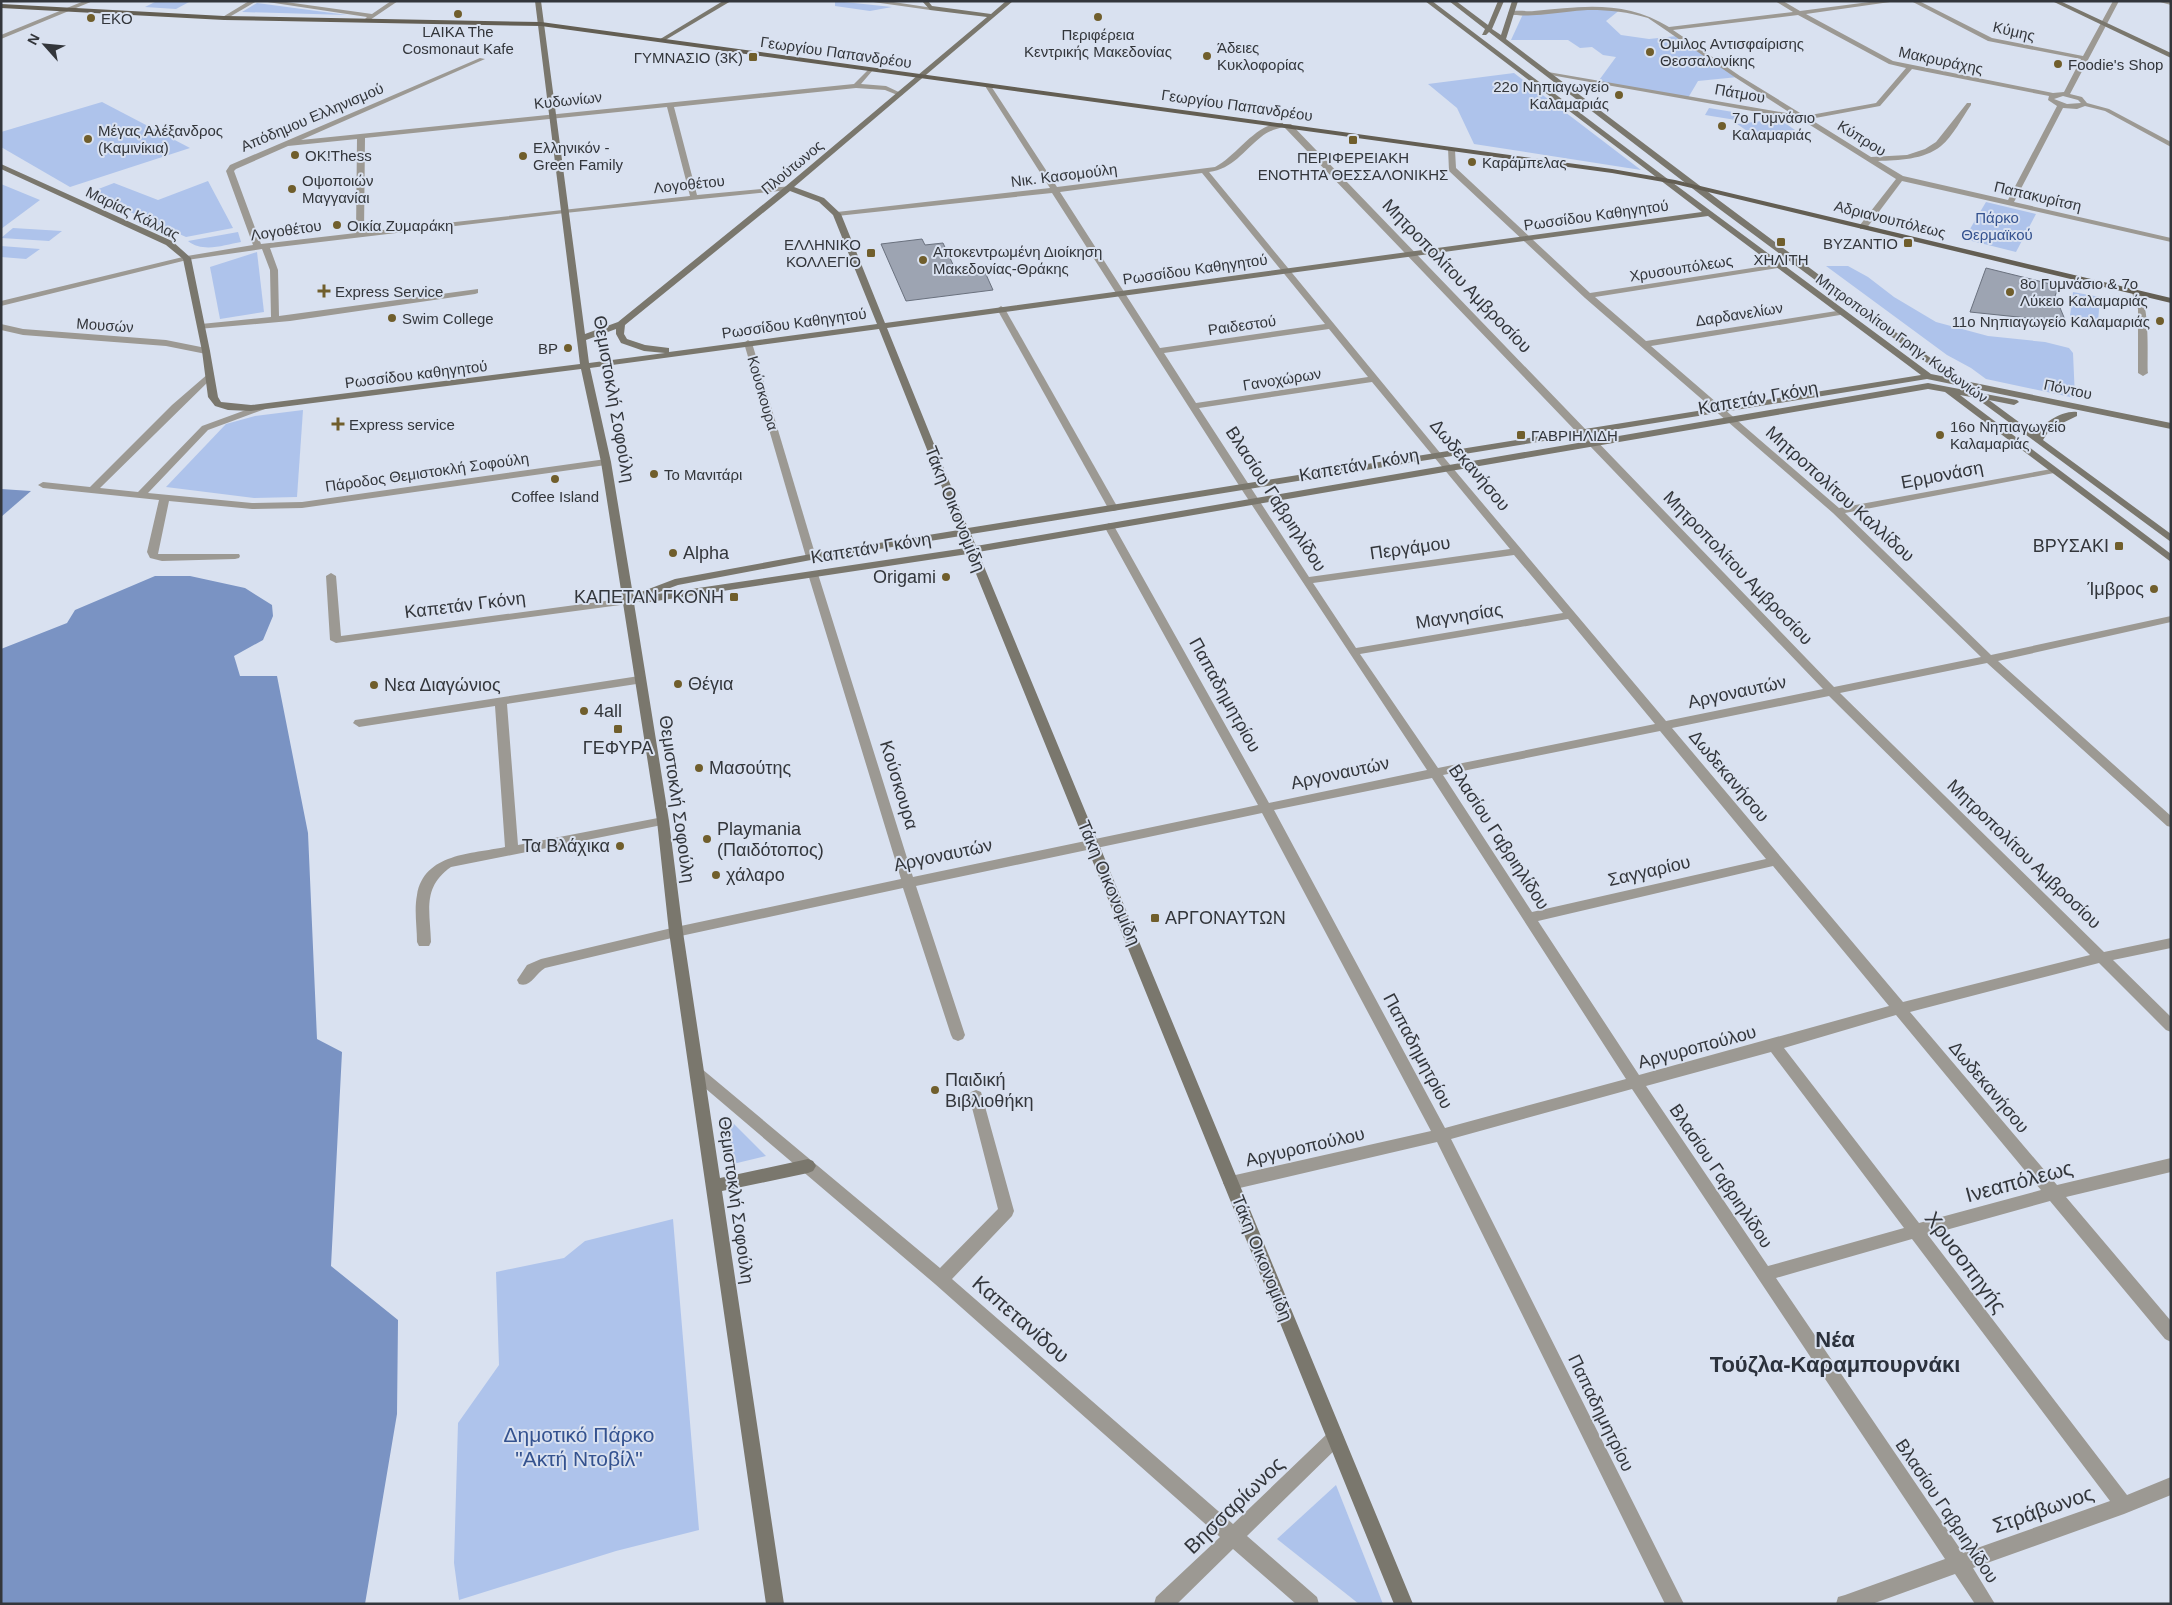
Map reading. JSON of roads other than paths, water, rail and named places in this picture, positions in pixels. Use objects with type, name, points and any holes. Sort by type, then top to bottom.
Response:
[{"type":"main road","name":"Θεμιστοκλή Σοφούλη","points":[[538,1],[585,366],[606,462],[639,680],[663,821],[676,932],[775,1604]]},
{"type":"main road","points":[[660,41],[728,1]]},
{"type":"main road","points":[[925,1],[930,8],[993,16]]},
{"type":"main road","name":"Πλούτωνος","points":[[582,338],[621,324],[789,188],[1010,1]]},
{"type":"main road","name":"Μητροπολίτου Γρηγ. Κυδωνιών","points":[[1428,1],[1708,214],[1929,376],[2171,559]]},
{"type":"main road","points":[[1452,1],[1696,186]]},
{"type":"main road","points":[[1478,40],[1488,29],[1501,1]]},
{"type":"main road","points":[[1502,40],[1515,1]]},
{"type":"main road","points":[[2055,1],[2171,56]]},
{"type":"main road","name":"Γεωργίου Παπανδρέου","points":[[1,6],[224,18],[541,24],[1662,179]]},
{"type":"main road","name":"Μαρίας Κάλλας","points":[[1,166],[169,243],[187,258],[206,351],[212,397],[218,404],[228,407],[251,408]]},
{"type":"main road","name":"Αδριανουπόλεως","points":[[1662,179],[2171,301]]},
{"type":"main road","name":"Μητροπολίτου Γρηγ. Κυδωνιών","points":[[1696,186],[2171,539]]},
{"type":"main road","name":"Τάκη Οικονομίδη","points":[[789,188],[823,200],[837,214],[971,550],[1404,1604]]},
{"type":"main road","name":"Ρωσσίδου Καθηγητού","points":[[585,366],[1708,214]]},
{"type":"main road","points":[[621,324],[620,334],[624,341],[631,345],[686,352]]},
{"type":"main road","name":"Ρωσσίδου καθηγητού","points":[[251,408],[585,366]]},
{"type":"main road","name":"Καπετάν Γκόνη","points":[[628,601],[675,582],[811,557],[1929,376],[1960,382]]},
{"type":"main road","name":"Πόντου","points":[[1960,382],[2171,426]]},
{"type":"main road","name":"Καπετάν Γκόνη","points":[[628,601],[971,550],[1928,386],[1977,395]]},
{"type":"main road","name":"Πόντου","points":[[1977,395],[2171,434]]},
{"type":"main road","points":[[2038,441],[2039,435],[2044,428],[2074,414]]},
{"type":"main road","points":[[713,1186],[808,1166]]},
{"type":"street","points":[[1,37],[90,1]]},
{"type":"street","points":[[224,18],[254,1]]},
{"type":"street","points":[[264,1],[373,16]]},
{"type":"street","points":[[365,22],[395,1]]},
{"type":"street","points":[[869,1],[930,8]]},
{"type":"street","name":"Μακρυράχης","points":[[1778,1],[1886,61],[1910,68],[2052,95],[2066,94]]},
{"type":"street","points":[[1667,29],[1894,1]]},
{"type":"street","name":"Κύμης","points":[[1914,1],[1990,40],[2085,58]]},
{"type":"street","points":[[2116,1],[2066,94],[2080,98],[2086,104],[2106,110],[2171,145]]},
{"type":"street","points":[[2162,1],[2171,3]]},
{"type":"street","name":"Κύπρου","points":[[1511,14],[1523,14],[1584,4],[1640,14],[1667,29],[1738,77],[1900,178]]},
{"type":"street","name":"Απόδημου Ελληνισμού","points":[[261,247],[230,171],[239,164],[284,144],[482,59]]},
{"type":"street","name":"Πάτμου","points":[[1548,74],[1804,118],[1878,105],[1910,68]]},
{"type":"street","points":[[856,86],[870,70]]},
{"type":"street","name":"Κυδωνίων","points":[[284,144],[856,86],[886,88],[900,94]]},
{"type":"street","name":"Βλασίου Γαβριηλίδου","points":[[988,86],[1254,501],[1435,773],[1636,1083],[1986,1604]]},
{"type":"street","points":[[2052,95],[2050,99],[2061,105],[2075,107],[2086,104]]},
{"type":"street","points":[[670,104],[694,198]]},
{"type":"street","points":[[1870,159],[1908,157],[1928,151],[1939,144],[1969,104]]},
{"type":"street","points":[[2010,203],[2061,105]]},
{"type":"street","name":"Νικ. Κασομούλη","points":[[837,214],[1055,190],[1217,169],[1230,163],[1258,136],[1284,126]]},
{"type":"street","name":"Μητροπολίτου Αμβροσίου","points":[[1284,126],[1832,691],[2171,1026]]},
{"type":"street","points":[[360,234],[361,136]]},
{"type":"street","name":"Μητροπολίτου Καλλίδου","points":[[1451,150],[1452,169],[1588,296],[1837,511],[1989,659],[2171,823]]},
{"type":"street","name":"Δωδεκανήσου","points":[[1204,171],[1438,456],[2171,1334]]},
{"type":"street","points":[[1863,227],[1900,178]]},
{"type":"street","name":"Παπακυρίτση","points":[[1900,178],[2171,240]]},
{"type":"street","name":"Λογοθέτου","points":[[1,304],[187,258],[261,247],[565,211],[789,188]]},
{"type":"street","points":[[261,247],[274,270],[275,319]]},
{"type":"street","name":"Χρυσουπόλεως","points":[[1588,296],[1778,266]]},
{"type":"street","points":[[201,328],[475,291]]},
{"type":"street","points":[[2136,294],[2142,309],[2143,373]]},
{"type":"street","points":[[1001,309],[1113,508]]},
{"type":"street","name":"Δαρδανελίων","points":[[1644,344],[1840,312]]},
{"type":"street","name":"Ραιδεστού","points":[[1158,351],[1331,326]]},
{"type":"street","name":"Μουσών","points":[[1,327],[32,333],[166,343],[206,351]]},
{"type":"street","name":"Κούσκουρα","points":[[748,343],[811,557]]},
{"type":"street","points":[[93,489],[175,407],[209,376]]},
{"type":"street","name":"Γανοχώρων","points":[[1193,406],[1374,379]]},
{"type":"street","points":[[141,494],[205,428],[262,407]]},
{"type":"street","name":"Πάροδος Θεμιστοκλή Σοφούλη","points":[[44,485],[252,506],[302,505],[606,462]]},
{"type":"street","name":"Ερμονάση","points":[[1837,511],[2054,470]]},
{"type":"street","points":[[165,497],[152,552],[154,556],[162,558],[235,556]]},
{"type":"street","name":"Παπαδημητρίου","points":[[1109,526],[1266,808],[1441,1134],[1675,1604]]},
{"type":"street","name":"Περγάμου","points":[[1308,580],[1517,550]]},
{"type":"street","name":"Κούσκουρα","points":[[813,574],[908,882],[958,1035]]},
{"type":"street","name":"Καπετάν Γκόνη","points":[[331,576],[336,640],[628,601]]},
{"type":"street","name":"Μαγνησίας","points":[[1353,652],[1571,615]]},
{"type":"street","name":"Αργοναυτών","points":[[524,980],[532,969],[541,964],[676,932],[908,882],[1989,659],[2171,619]]},
{"type":"street","points":[[359,724],[639,680]]},
{"type":"street","points":[[501,702],[512,851]]},
{"type":"street","points":[[424,942],[424,887],[436,868],[447,863],[663,821]]},
{"type":"street","name":"Σαγγαρίου","points":[[1530,918],[1776,861]]},
{"type":"street","name":"Αργυροπούλου","points":[[1231,1183],[1441,1134],[1636,1083],[1899,1009],[2103,957],[2171,943]]},
{"type":"street","name":"Χρυσοπηγής","points":[[1774,1045],[2124,1505]]},
{"type":"street","name":"Καπετανίδου","points":[[697,1074],[941,1279],[1310,1604]]},
{"type":"street","points":[[941,1279],[1006,1211],[976,1096]]},
{"type":"street","name":"Ινεαπόλεως","points":[[1764,1274],[2053,1193],[2171,1165]]},
{"type":"street","name":"Βησσαρίωνος","points":[[1163,1604],[1335,1438]]},
{"type":"street","name":"Στράβωνος","points":[[1845,1604],[2124,1505],[2171,1486]]},
{"type":"place","name":"LAIKA The Cosmonaut Kafe","points":[[458,14]]},
{"type":"place","name":"Περιφέρεια Κεντρικής Μακεδονίας","points":[[1098,17]]},
{"type":"place","name":"EKO","points":[[91,18]]},
{"type":"place","name":"Όμιλος Αντισφαίρισης Θεσσαλονίκης","points":[[1650,52]]},
{"type":"place","name":"Άδειες Κυκλοφορίας","points":[[1207,56]]},
{"type":"place","name":"ΓΥΜΝΑΣΙΟ (3Κ)","points":[[753,57]]},
{"type":"place","name":"Foodie's Shop","points":[[2058,64]]},
{"type":"place","name":"22ο Νηπιαγωγείο Καλαμαριάς","points":[[1619,95]]},
{"type":"place","name":"7ο Γυμνάσιο Καλαμαριάς","points":[[1722,126]]},
{"type":"place","name":"Μέγας Αλέξανδρος (Καμινίκια)","points":[[88,139]]},
{"type":"place","name":"ΠΕΡΙΦΕΡΕΙΑΚΗ ΕΝΟΤΗΤΑ ΘΕΣΣΑΛΟΝΙΚΗΣ","points":[[1353,140]]},
{"type":"place","name":"OK!Thess","points":[[295,155]]},
{"type":"place","name":"Ελληνικόν - Green Family","points":[[523,156]]},
{"type":"place","name":"Καράμπελας","points":[[1472,162]]},
{"type":"place","name":"Οψοποιών Μαγγανίαι","points":[[292,189]]},
{"type":"place","name":"Οικία Ζυμαράκη","points":[[337,225]]},
{"type":"place","name":"ΧΗΛΙΤΗ","points":[[1781,242]]},
{"type":"place","name":"ΒΥΖΑΝΤΙΟ","points":[[1908,243]]},
{"type":"place","name":"ΕΛΛΗΝΙΚΟ ΚΟΛΛΕΓΙΟ","points":[[871,253]]},
{"type":"place","name":"Αποκεντρωμένη Διοίκηση Μακεδονίας-Θράκης","points":[[923,260]]},
{"type":"place","name":"Express Service","points":[[324,291]]},
{"type":"place","name":"8ο Γυμνάσιο & 7ο Λύκειο Καλαμαριάς","points":[[2010,292]]},
{"type":"place","name":"Swim College","points":[[392,318]]},
{"type":"place","name":"11ο Νηπιαγωγείο Καλαμαριάς","points":[[2160,321]]},
{"type":"place","name":"BP","points":[[568,348]]},
{"type":"place","name":"Express service","points":[[338,424]]},
{"type":"place","name":"ΓΑΒΡΙΗΛΙΔΗ","points":[[1521,435]]},
{"type":"place","name":"16ο Νηπιαγωγείο Καλαμαριάς","points":[[1940,435]]},
{"type":"place","name":"Το Μανιτάρι","points":[[654,474]]},
{"type":"place","name":"Coffee Island","points":[[555,479]]},
{"type":"place","name":"ΒΡΥΣΑΚΙ","points":[[2119,546]]},
{"type":"place","name":"Alpha","points":[[673,553]]},
{"type":"place","name":"Origami","points":[[946,577]]},
{"type":"place","name":"Ίμβρος","points":[[2154,589]]},
{"type":"place","name":"ΚΑΠΕΤΑΝ ΓΚΟΝΗ","points":[[734,597]]},
{"type":"place","name":"Θέγια","points":[[678,684]]},
{"type":"place","name":"Νεα Διαγώνιος","points":[[374,685]]},
{"type":"place","name":"4all","points":[[584,711]]},
{"type":"place","name":"ΓΕΦΥΡΑ","points":[[618,729]]},
{"type":"place","name":"Μασούτης","points":[[699,768]]},
{"type":"place","name":"Playmania (Παιδότοπος)","points":[[707,839]]},
{"type":"place","name":"Τα Βλάχικα","points":[[620,846]]},
{"type":"place","name":"χάλαρο","points":[[716,875]]},
{"type":"place","name":"ΑΡΓΟΝΑΥΤΩΝ","points":[[1155,918]]},
{"type":"place","name":"Παιδική Βιβλιοθήκη","points":[[935,1090]]},
{"type":"district","name":"Νέα Τούζλα-Καραμπουρνάκι","points":[[1835,1352]]},
{"type":"park label","name":"Πάρκο Θερμαϊκού","points":[[1997,226]]},
{"type":"park label","name":"Δημοτικό Πάρκο \"Ακτή Ντοβίλ\"","points":[[579,1446]]}]
